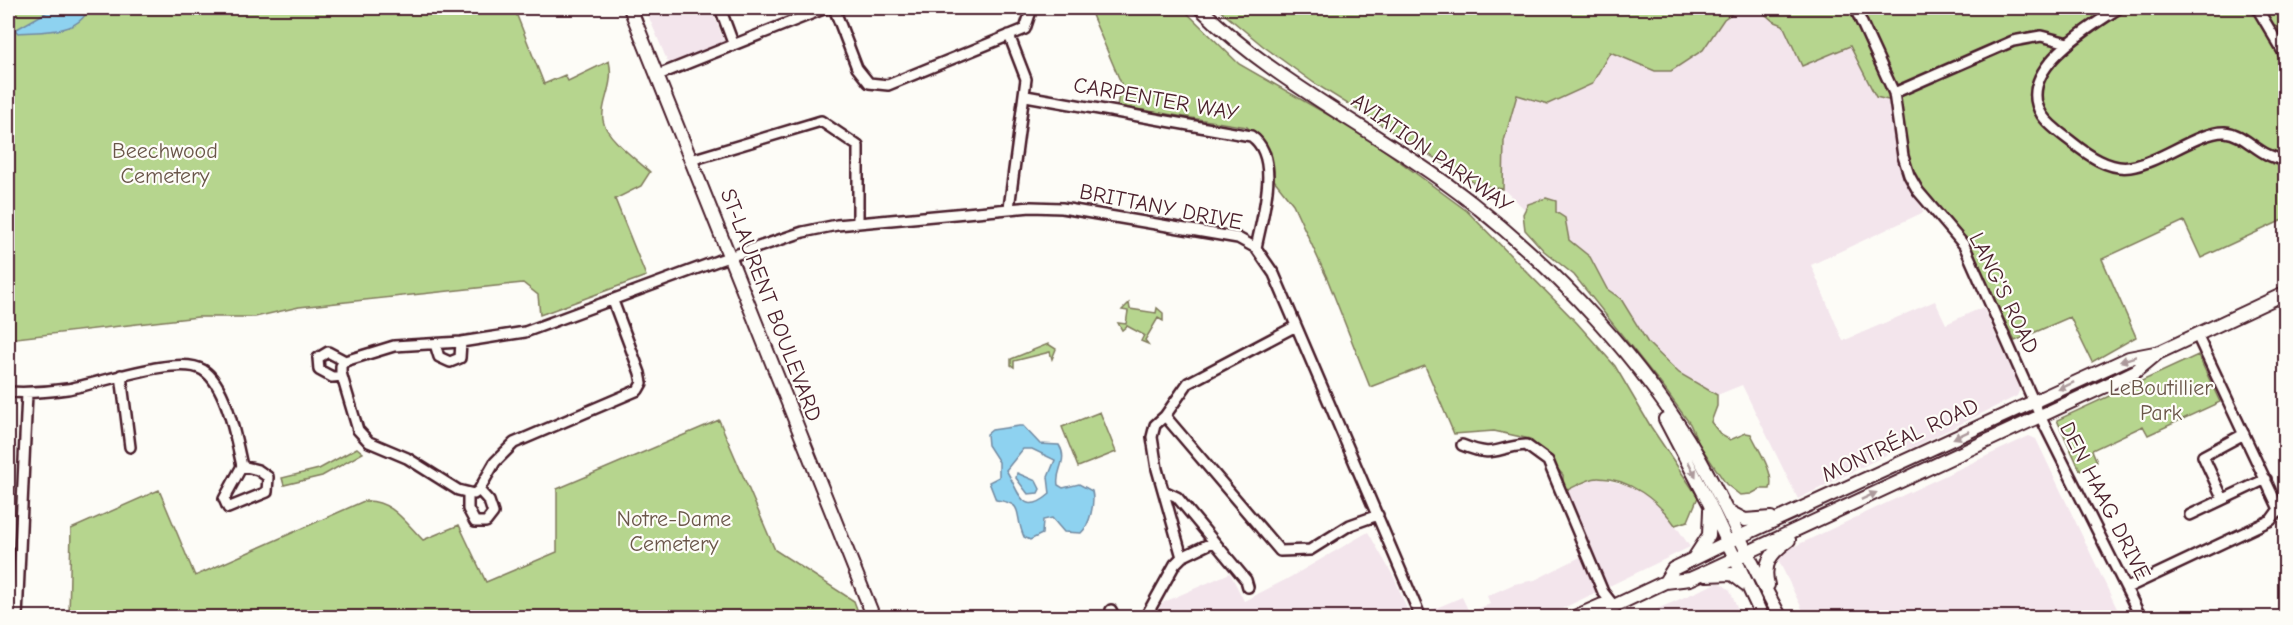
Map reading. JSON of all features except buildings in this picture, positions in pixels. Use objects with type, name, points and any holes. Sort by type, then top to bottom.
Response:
[{"type":"main road","name":"ST-LAURENT BOULEVARD","points":[[630,8],[874,618]]},
{"type":"main road","name":"AVIATION PARKWAY","points":[[1200,8],[1229,36],[1268,65],[1419,164],[1491,218],[1558,279],[1622,352],[1681,430],[1741,537],[1781,618]]},
{"type":"main road","name":"MONTRÉAL ROAD","points":[[1603,618],[1614,606],[1665,582],[1690,579],[1749,553],[2136,372],[2160,352],[2286,293]]},
{"type":"main road","name":"AVIATION PARKWAY","points":[[1622,352],[1663,415],[1709,503],[1763,618]]},
{"type":"main road","name":"MONTRÉAL ROAD","points":[[1665,582],[1673,569],[1728,542],[2129,358],[2160,352]]},
{"type":"main road","points":[[1694,558],[1709,535],[1711,519],[1709,503]]},
{"type":"main road","points":[[1724,507],[1745,520],[1784,516]]},
{"type":"main road","points":[[1773,603],[1766,576],[1768,560],[1776,549],[1815,522]]},
{"type":"main road","points":[[1699,575],[1732,574],[1741,579],[1753,595]]},
{"type":"main road","name":"MONTRÉAL ROAD","points":[[1572,618],[1602,605],[1614,606]]},
{"type":"street","points":[[720,8],[734,43]]},
{"type":"street","points":[[657,75],[826,8]]},
{"type":"street","points":[[834,8],[857,68],[870,83],[888,85],[1025,29],[1032,8]]},
{"type":"street","name":"LANG'S ROAD","points":[[1855,8],[1894,93],[1903,156],[1909,175],[1918,191],[1964,245],[2034,401]]},
{"type":"street","points":[[2119,8],[2068,43],[2042,73],[2035,96],[2042,116],[2062,134],[2102,162],[2129,167],[2154,160],[2205,137],[2224,132],[2242,139],[2270,159],[2286,160]]},
{"type":"street","points":[[2257,8],[2286,57]]},
{"type":"street","points":[[1009,35],[1026,79],[1026,96],[1009,208]]},
{"type":"street","points":[[1894,93],[2013,41],[2041,36],[2068,43]]},
{"type":"street","name":"CARPENTER WAY","points":[[1026,96],[1242,133],[1260,142],[1268,158],[1269,171],[1256,248]]},
{"type":"street","points":[[691,159],[821,121],[858,146],[858,222]]},
{"type":"street","name":"BRITTANY DRIVE","points":[[345,361],[394,346],[461,342],[525,332],[803,232],[858,222],[1009,208],[1062,208],[1238,238],[1256,248],[1274,274],[1421,618]]},
{"type":"street","points":[[468,494],[479,490],[495,462],[514,443],[639,390],[642,383],[640,373],[613,301]]},
{"type":"street","points":[[1182,557],[1152,437],[1155,425],[1165,416],[1188,383],[1296,326]]},
{"type":"street","points":[[2127,588],[2271,520],[2282,512],[2197,334]]},
{"type":"street","points":[[435,344],[439,357],[450,362],[460,358],[461,342]]},
{"type":"street","points":[[342,376],[332,377],[319,370],[318,358],[328,351],[345,361],[341,366],[342,376],[358,430],[369,442],[407,458],[468,494]]},
{"type":"street","points":[[8,392],[27,393],[69,389],[121,375],[183,366],[202,369],[215,383],[232,423],[242,466],[224,499],[228,508],[267,492],[268,477],[258,470],[242,466]]},
{"type":"street","points":[[121,375],[130,447]]},
{"type":"street","points":[[17,618],[27,393]]},
{"type":"street","name":"DEN HAAG DRIVE","points":[[2034,401],[2141,618]]},
{"type":"street","points":[[1165,416],[1271,544],[1280,551],[1289,553],[1310,550],[1350,525],[1378,514]]},
{"type":"street","points":[[2223,499],[2203,456],[2244,434]]},
{"type":"street","points":[[1462,446],[1482,453],[1492,453],[1526,446],[1548,461],[1603,592],[1614,606]]},
{"type":"street","points":[[2190,515],[2266,479]]},
{"type":"street","points":[[468,494],[470,517],[475,522],[486,522],[493,513],[492,506],[479,490]]},
{"type":"street","points":[[1164,490],[1177,497],[1246,580],[1248,587]]},
{"type":"street","points":[[1145,618],[1161,587],[1182,557],[1213,542]]},
{"type":"street","points":[[8,558],[19,558]]},
{"type":"shaded area","points":[[645,8],[711,8],[725,43],[669,65]]},
{"type":"shaded area","points":[[1740,8],[1758,8],[1773,21],[1783,24],[1802,66],[1850,46],[1876,97],[1888,100],[1901,172],[1924,212],[1811,265],[1843,341],[1935,301],[1946,324],[1983,307],[2020,389],[2017,396],[1912,448],[1894,451],[1798,499],[1742,385],[1695,404],[1530,214],[1503,189],[1504,141],[1517,94],[1592,84],[1610,52],[1655,71],[1703,50],[1724,19]]},
{"type":"shaded area","points":[[2029,436],[2036,439],[2121,617],[1806,617],[1776,555]]},
{"type":"shaded area","points":[[1597,478],[1637,487],[1668,514],[1690,547],[1545,617],[1430,618],[1427,612],[1462,597],[1469,612],[1490,604],[1487,596],[1514,584],[1535,580],[1590,552],[1563,492]]},
{"type":"shaded area","points":[[1368,532],[1395,579],[1410,617],[1155,617],[1162,603],[1230,573],[1244,601]]},
{"type":"shaded area","points":[[1719,582],[1730,590],[1741,617],[1639,617]]},
{"type":"green space","name":"Beechwood Cemetery","points":[[8,8],[514,8],[544,84],[565,75],[568,81],[609,61],[610,78],[603,114],[605,127],[630,155],[650,172],[641,186],[615,199],[646,276],[540,315],[538,295],[523,283],[299,307],[255,317],[198,317],[8,339]]},
{"type":"green space","points":[[1089,8],[1182,8],[1239,64],[1365,136],[1467,211],[1577,323],[1615,366],[1651,427],[1698,497],[1688,521],[1675,525],[1642,492],[1610,479],[1590,480],[1563,492],[1563,475],[1530,439],[1494,431],[1454,434],[1425,366],[1370,387],[1327,278],[1293,204],[1274,180],[1271,152],[1247,127],[1117,106],[1121,83]]},
{"type":"green space","points":[[1217,8],[1740,8],[1724,19],[1703,50],[1671,71],[1655,71],[1610,52],[1592,84],[1548,104],[1517,95],[1504,141],[1503,189],[1476,184],[1314,83],[1263,46]]},
{"type":"green space","points":[[1758,8],[2285,8],[2285,219],[2201,258],[2184,221],[2102,259],[2136,337],[2092,362],[2070,317],[2015,341],[1959,231],[1922,192],[1912,174],[1905,156],[1897,96],[1888,100],[1876,97],[1850,46],[1802,66],[1783,25],[1773,21]]},
{"type":"green space","points":[[1546,198],[1556,201],[1556,212],[1565,218],[1569,240],[1590,257],[1607,289],[1621,299],[1648,343],[1679,373],[1717,395],[1717,406],[1711,422],[1721,435],[1730,440],[1746,433],[1751,434],[1768,469],[1770,489],[1760,489],[1751,494],[1740,495],[1726,484],[1699,444],[1690,424],[1664,388],[1574,275],[1544,251],[1525,230],[1523,214],[1528,204]]},
{"type":"green space","points":[[1129,303],[1130,309],[1156,313],[1157,308],[1163,313],[1163,321],[1158,318],[1145,340],[1148,344],[1141,341],[1144,335],[1127,326],[1122,330],[1118,323],[1126,324],[1128,311],[1122,310]]},
{"type":"green space","points":[[1048,344],[1056,349],[1052,359],[1050,352],[1014,361],[1014,367],[1011,365],[1011,359]]},
{"type":"green space","name":"LeBoutillier Park","points":[[2198,355],[2220,402],[2148,435],[2143,426],[2092,450],[2097,462],[2080,470],[2057,420]]},
{"type":"green space","points":[[1100,412],[1116,452],[1078,467],[1062,427]]},
{"type":"green space","name":"Notre-Dame Cemetery","points":[[719,420],[775,550],[854,601],[860,617],[69,617],[71,529],[159,490],[195,576],[364,501],[374,501],[397,513],[423,540],[459,525],[486,582],[557,552],[557,489]]},
{"type":"green space","points":[[357,448],[363,453],[322,476],[284,485],[282,478],[319,469]]},
{"type":"water","points":[[54,8],[89,8],[77,23],[59,30],[18,33],[15,30]]},
{"type":"water","points":[[1023,426],[1040,444],[1059,445],[1063,456],[1058,485],[1063,488],[1079,484],[1092,491],[1091,514],[1081,533],[1064,532],[1052,518],[1043,520],[1042,534],[1030,540],[1024,537],[1015,507],[996,500],[989,482],[999,477],[999,462],[988,445],[987,434],[992,430]],"holes":[[[1023,449],[1032,449],[1055,460],[1048,477],[1050,494],[1033,504],[1022,499],[1006,470]]]},
{"type":"water","points":[[1017,473],[1036,481],[1040,489],[1038,493],[1028,494],[1016,478]]}]
